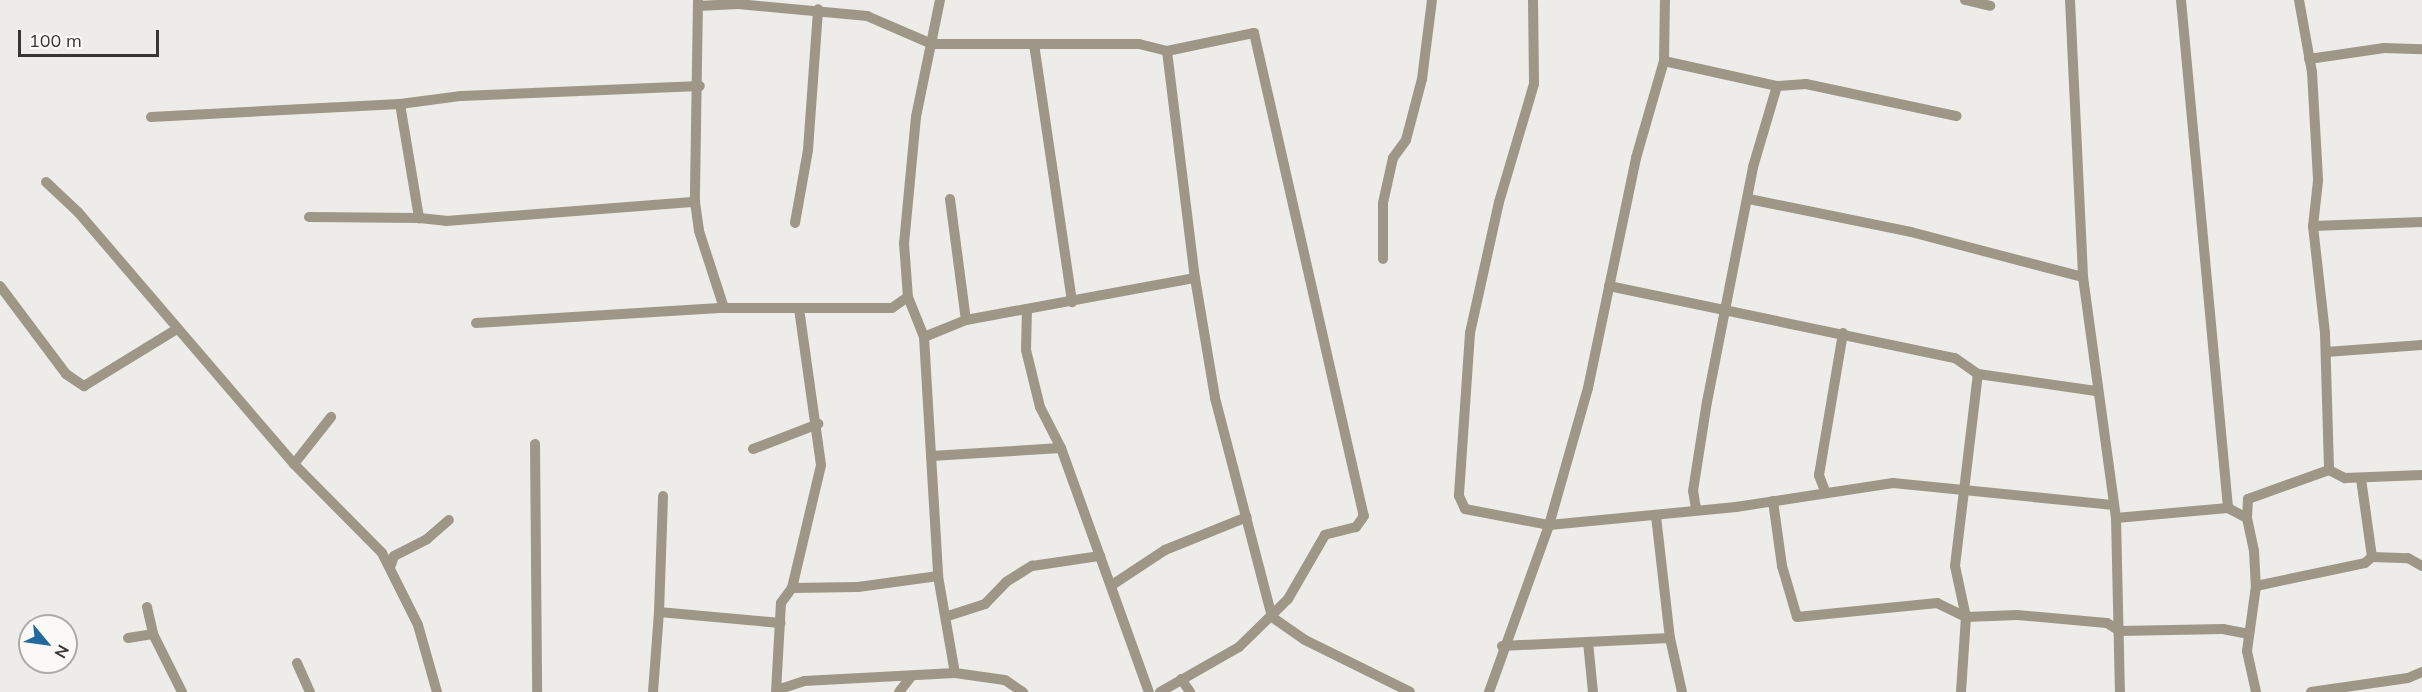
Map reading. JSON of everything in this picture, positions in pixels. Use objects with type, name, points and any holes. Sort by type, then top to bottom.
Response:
[{"type":"street","points":[[940,0],[916,117],[904,243],[910,301],[924,337],[938,576],[948,616],[956,673]]},
{"type":"street","points":[[1383,259],[1383,203],[1393,158],[1406,140],[1422,79],[1432,0]]},
{"type":"street","points":[[1533,0],[1534,84],[1499,202],[1470,333],[1459,496],[1465,509],[1549,525],[1656,516],[1893,483],[1966,493],[2112,505]]},
{"type":"street","points":[[1490,692],[1502,646],[1549,525],[1588,388],[1636,158],[1664,61],[1665,0]]},
{"type":"street","points":[[1965,0],[1990,6]]},
{"type":"street","points":[[2070,0],[2083,277],[2096,392],[2112,505],[2116,518],[2120,692]]},
{"type":"street","points":[[2181,0],[2228,508]]},
{"type":"street","points":[[2299,0],[2309,59],[2318,181],[2313,226],[2326,352],[2329,470]]},
{"type":"street","points":[[724,308],[699,231],[695,202],[700,86],[698,3],[818,9],[883,21],[932,44],[1139,44],[1167,51],[1254,33],[1364,516],[1356,527],[1324,535],[1272,617],[1239,646],[1161,692]]},
{"type":"street","points":[[795,223],[808,150],[818,9]]},
{"type":"street","points":[[1034,44],[1072,302]]},
{"type":"street","points":[[2309,59],[2384,48],[2422,49]]},
{"type":"street","points":[[1167,51],[1195,278],[1215,398],[1272,617],[1305,640],[1410,692]]},
{"type":"street","points":[[1664,61],[1777,86],[1806,84],[1957,116]]},
{"type":"street","points":[[151,117],[400,104],[461,96],[700,86]]},
{"type":"street","points":[[1696,509],[1693,491],[1701,435],[1749,199],[1777,86]]},
{"type":"street","points":[[400,104],[419,218]]},
{"type":"street","points":[[46,182],[78,212],[294,464],[391,565],[418,625],[437,692]]},
{"type":"street","points":[[950,199],[966,321]]},
{"type":"street","points":[[1749,199],[1911,232],[2083,277]]},
{"type":"street","points":[[309,216],[419,218],[446,221],[695,202]]},
{"type":"street","points":[[2313,226],[2422,222]]},
{"type":"street","points":[[924,337],[966,321],[1195,278]]},
{"type":"street","points":[[0,286],[66,374],[84,386],[177,329]]},
{"type":"street","points":[[1610,286],[1956,358],[1978,374],[2096,392]]},
{"type":"street","points":[[476,323],[724,308],[799,309],[899,306],[910,301]]},
{"type":"street","points":[[799,309],[818,424],[821,465],[818,492],[792,588],[781,603],[777,691],[804,681],[910,678],[956,673],[1005,680],[1023,692]]},
{"type":"street","points":[[1027,309],[1026,350],[1040,406],[1061,448],[1149,692]]},
{"type":"street","points":[[1825,491],[1819,476],[1843,333]]},
{"type":"street","points":[[2326,352],[2422,345]]},
{"type":"street","points":[[1961,692],[1966,617],[1955,566],[1966,493],[1978,374]]},
{"type":"street","points":[[294,464],[331,417]]},
{"type":"street","points":[[753,449],[818,424]]},
{"type":"street","points":[[535,444],[537,692]]},
{"type":"street","points":[[931,456],[1061,448]]},
{"type":"street","points":[[2256,692],[2248,634],[2256,586],[2247,518],[2248,499],[2329,470],[2345,478],[2361,479],[2422,475]]},
{"type":"street","points":[[2361,479],[2372,557]]},
{"type":"street","points":[[653,692],[659,612],[663,496]]},
{"type":"street","points":[[1773,501],[1782,566],[1797,617],[1937,603],[1966,617],[2017,615],[2096,622],[2120,631],[2223,629],[2248,634]]},
{"type":"street","points":[[2116,518],[2228,508],[2247,518]]},
{"type":"street","points":[[1656,516],[1669,602],[1670,638],[1682,692]]},
{"type":"street","points":[[1112,585],[1165,550],[1247,517]]},
{"type":"street","points":[[391,565],[404,547],[427,539],[449,520]]},
{"type":"street","points":[[948,616],[985,604],[1005,582],[1032,566],[1100,556]]},
{"type":"street","points":[[2256,586],[2365,563],[2372,557],[2408,558],[2422,566]]},
{"type":"street","points":[[792,588],[858,587],[938,576]]},
{"type":"street","points":[[147,607],[153,634],[181,692]]},
{"type":"street","points":[[659,612],[781,623]]},
{"type":"street","points":[[128,638],[153,634]]},
{"type":"street","points":[[1502,646],[1670,638]]},
{"type":"street","points":[[1588,642],[1593,692]]},
{"type":"street","points":[[297,663],[310,692]]},
{"type":"street","points":[[2311,692],[2408,678],[2422,672]]},
{"type":"street","points":[[899,692],[910,678]]},
{"type":"street","points":[[1181,680],[1190,692]]}]
